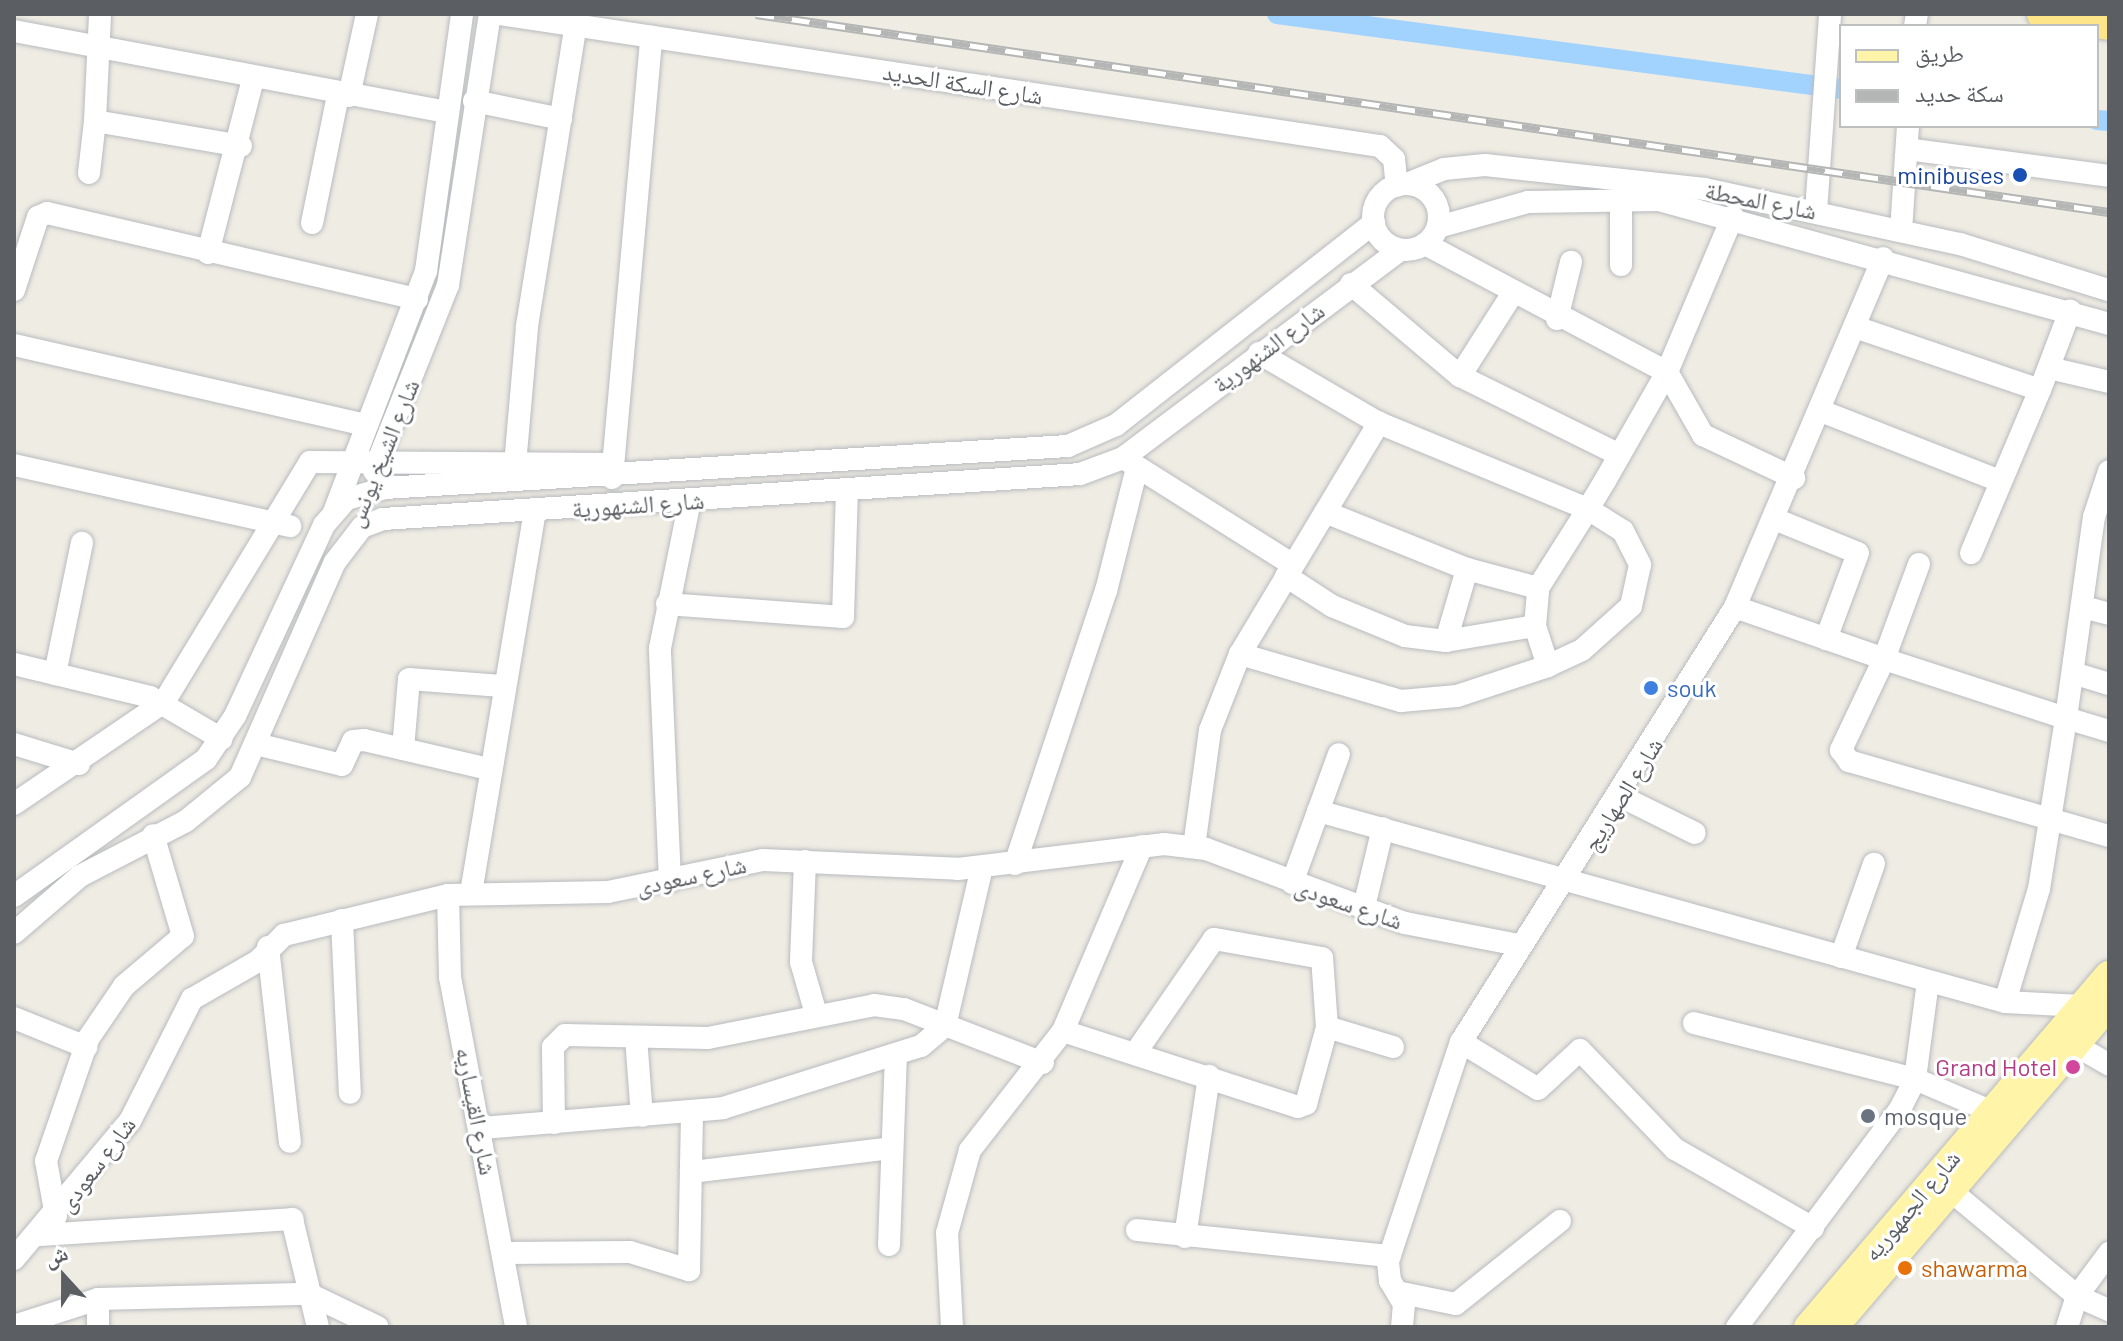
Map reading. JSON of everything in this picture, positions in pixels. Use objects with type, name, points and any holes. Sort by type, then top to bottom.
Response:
[{"type":"highway","points":[[2043,14],[2109,24]]},
{"type":"main road","name":"شارع الجمهوريه","points":[[1834,1327],[2075,1045],[2109,975]]},
{"type":"main road","name":"شارع الجمهوريه","points":[[1808,1327],[1990,1111],[2095,1005]]},
{"type":"street","points":[[89,173],[100,14]]},
{"type":"street","points":[[312,223],[343,95],[367,14]]},
{"type":"street","name":"شارع الشيخ يونس","points":[[345,542],[333,509],[417,299],[432,243],[462,14]]},
{"type":"street","name":"شارع الشيخ يونس","points":[[345,542],[448,285],[474,101],[490,14]]},
{"type":"street","name":"شارع السكة الحديد","points":[[500,14],[1380,146],[1394,159],[1402,185]]},
{"type":"street","points":[[1816,211],[1829,24]]},
{"type":"street","points":[[14,804],[79,764],[164,702],[284,523],[310,462],[380,458],[514,474],[527,326],[576,25]]},
{"type":"street","points":[[14,31],[97,45],[253,79],[448,112]]},
{"type":"street","points":[[612,472],[651,37]]},
{"type":"street","points":[[208,253],[241,146],[253,79]]},
{"type":"street","points":[[474,101],[561,119]]},
{"type":"street","points":[[95,121],[241,146]]},
{"type":"street","points":[[1901,231],[1908,137],[2109,176]]},
{"type":"street","name":"شارع المحطة","points":[[1402,185],[1465,165],[1530,168],[1816,211],[1901,231],[2109,290]]},
{"type":"street","points":[[1402,185],[1433,198],[1432,236],[1400,250],[1386,243],[1374,223],[1376,204],[1402,185]]},
{"type":"street","points":[[1621,197],[1621,265]]},
{"type":"street","name":"شارع المحطة","points":[[1432,236],[1528,202],[1621,197],[1733,216],[2109,324]]},
{"type":"street","points":[[14,290],[18,264],[47,213],[208,253],[417,299]]},
{"type":"street","points":[[1548,666],[1535,626],[1538,588],[1588,509],[1667,372],[1733,216]]},
{"type":"street","name":"شارع الشنهورية","points":[[333,509],[366,492],[514,474],[612,472],[1042,448],[1093,438],[1374,223]]},
{"type":"street","points":[[1432,236],[1511,296],[1667,372],[1703,435],[1794,478]]},
{"type":"street","name":"شارع الشنهورية","points":[[345,542],[383,519],[1057,477],[1130,463],[1259,353],[1400,250]]},
{"type":"street","name":"شارع الصهاريج","points":[[1402,1327],[1390,1256],[1461,1042],[1518,945],[1570,877],[1622,797],[1735,607],[1777,520],[1883,258]]},
{"type":"street","points":[[1557,319],[1571,262]]},
{"type":"street","points":[[1351,284],[1460,376],[1620,455]]},
{"type":"street","points":[[1460,376],[1511,296]]},
{"type":"street","points":[[1971,553],[2070,311]]},
{"type":"street","points":[[1855,327],[2040,390]]},
{"type":"street","points":[[14,345],[366,425]]},
{"type":"street","points":[[1240,654],[1401,701],[1457,696],[1548,666],[1607,631],[1640,585],[1634,546],[1588,509],[1379,423],[1259,353]]},
{"type":"street","points":[[2049,368],[2109,382]]},
{"type":"street","points":[[1821,411],[2000,481]]},
{"type":"street","points":[[1194,847],[1203,759],[1240,654],[1379,423]]},
{"type":"street","points":[[1015,864],[1106,591],[1130,463],[1368,622],[1446,641],[1535,626]]},
{"type":"street","points":[[14,465],[284,523]]},
{"type":"street","points":[[2005,1002],[2052,823],[2094,517],[2109,471]]},
{"type":"street","points":[[667,604],[843,617],[847,491]]},
{"type":"street","points":[[670,881],[658,688],[667,604],[690,501]]},
{"type":"street","points":[[14,896],[188,776],[222,739],[333,509]]},
{"type":"street","points":[[471,893],[502,686],[535,511]]},
{"type":"street","points":[[1325,512],[1467,569],[1538,588]]},
{"type":"street","points":[[1777,520],[1858,553],[1826,639]]},
{"type":"street","points":[[14,933],[80,876],[215,802],[260,745],[345,542]]},
{"type":"street","points":[[55,674],[82,543]]},
{"type":"street","points":[[1919,564],[1843,757],[2052,823],[2109,836]]},
{"type":"street","points":[[1446,641],[1467,569]]},
{"type":"street","points":[[1735,607],[1884,659],[2109,731]]},
{"type":"street","points":[[2083,607],[2109,614]]},
{"type":"street","points":[[14,664],[164,702],[222,739]]},
{"type":"street","points":[[2073,673],[2109,684]]},
{"type":"street","points":[[403,749],[409,679],[502,686]]},
{"type":"street","points":[[260,745],[338,765],[355,739],[489,769]]},
{"type":"street","points":[[14,744],[79,764]]},
{"type":"street","points":[[1292,883],[1339,754]]},
{"type":"street","points":[[1622,797],[1695,833]]},
{"type":"street","points":[[1318,811],[1570,877],[2005,1002],[2095,1005]]},
{"type":"street","points":[[1364,907],[1383,828]]},
{"type":"street","points":[[56,1216],[46,1161],[86,1047],[110,1002],[183,936],[153,835]]},
{"type":"street","points":[[952,1327],[947,1233],[970,1150],[1043,1063],[1063,1031],[1142,846]]},
{"type":"street","name":"شارع سعودى","points":[[14,1259],[56,1216],[150,1090],[186,1006],[258,961],[268,947],[284,935],[448,895],[569,895],[670,881],[734,864],[805,861],[982,867],[1142,846],[1194,847],[1405,923],[1518,945]]},
{"type":"street","points":[[805,861],[801,962],[816,1014]]},
{"type":"street","points":[[1841,957],[1874,864]]},
{"type":"street","points":[[482,1128],[692,1112],[747,1103],[896,1055],[945,1026],[982,867]]},
{"type":"street","name":"شارع القيساريه","points":[[448,895],[450,977],[482,1128],[516,1327]]},
{"type":"street","points":[[342,920],[350,1093]]},
{"type":"street","points":[[1063,1031],[1136,1052],[1298,1107],[1306,1104],[1327,1027],[1322,958],[1223,936],[1207,947],[1136,1052]]},
{"type":"street","points":[[268,947],[290,1142]]},
{"type":"street","points":[[1737,1327],[1813,1228],[1915,1079],[1928,982]]},
{"type":"street","points":[[554,1123],[559,1038],[708,1038],[816,1014],[874,1005],[945,1026],[1043,1063]]},
{"type":"street","points":[[14,1018],[86,1047]]},
{"type":"street","points":[[1694,1023],[1915,1079],[1990,1111]]},
{"type":"street","points":[[1327,1027],[1393,1047]]},
{"type":"street","points":[[636,1037],[642,1116]]},
{"type":"street","points":[[1461,1042],[1538,1089],[1580,1050],[1675,1149],[1813,1228]]},
{"type":"street","points":[[2075,1045],[2109,1065]]},
{"type":"street","points":[[889,1245],[896,1055]]},
{"type":"street","points":[[1185,1237],[1209,1076]]},
{"type":"street","points":[[504,1253],[630,1252],[689,1270],[692,1112]]},
{"type":"street","points":[[691,1172],[891,1148]]},
{"type":"street","points":[[1951,1191],[2077,1296],[2109,1310]]},
{"type":"street","points":[[39,1235],[292,1219],[318,1327]]},
{"type":"street","points":[[1397,1292],[1456,1304],[1560,1221]]},
{"type":"street","points":[[1137,1230],[1390,1256]]},
{"type":"street","points":[[2067,1327],[2077,1296],[2109,1253]]},
{"type":"street","points":[[14,1326],[98,1299],[309,1294],[378,1327]]},
{"type":"street","points":[[98,1299],[98,1327]]},
{"type":"waterway","points":[[1277,14],[1839,89]]},
{"type":"waterway","points":[[2099,120],[2109,121]]},
{"type":"railway","points":[[756,14],[2109,212]]},
{"type":"place","name":"minibuses","points":[[2020,175]]},
{"type":"place","name":"souk","points":[[1651,688]]},
{"type":"place","name":"Grand Hotel","points":[[2073,1067]]},
{"type":"place","name":"mosque","points":[[1868,1116]]},
{"type":"place","name":"shawarma","points":[[1905,1268]]}]
